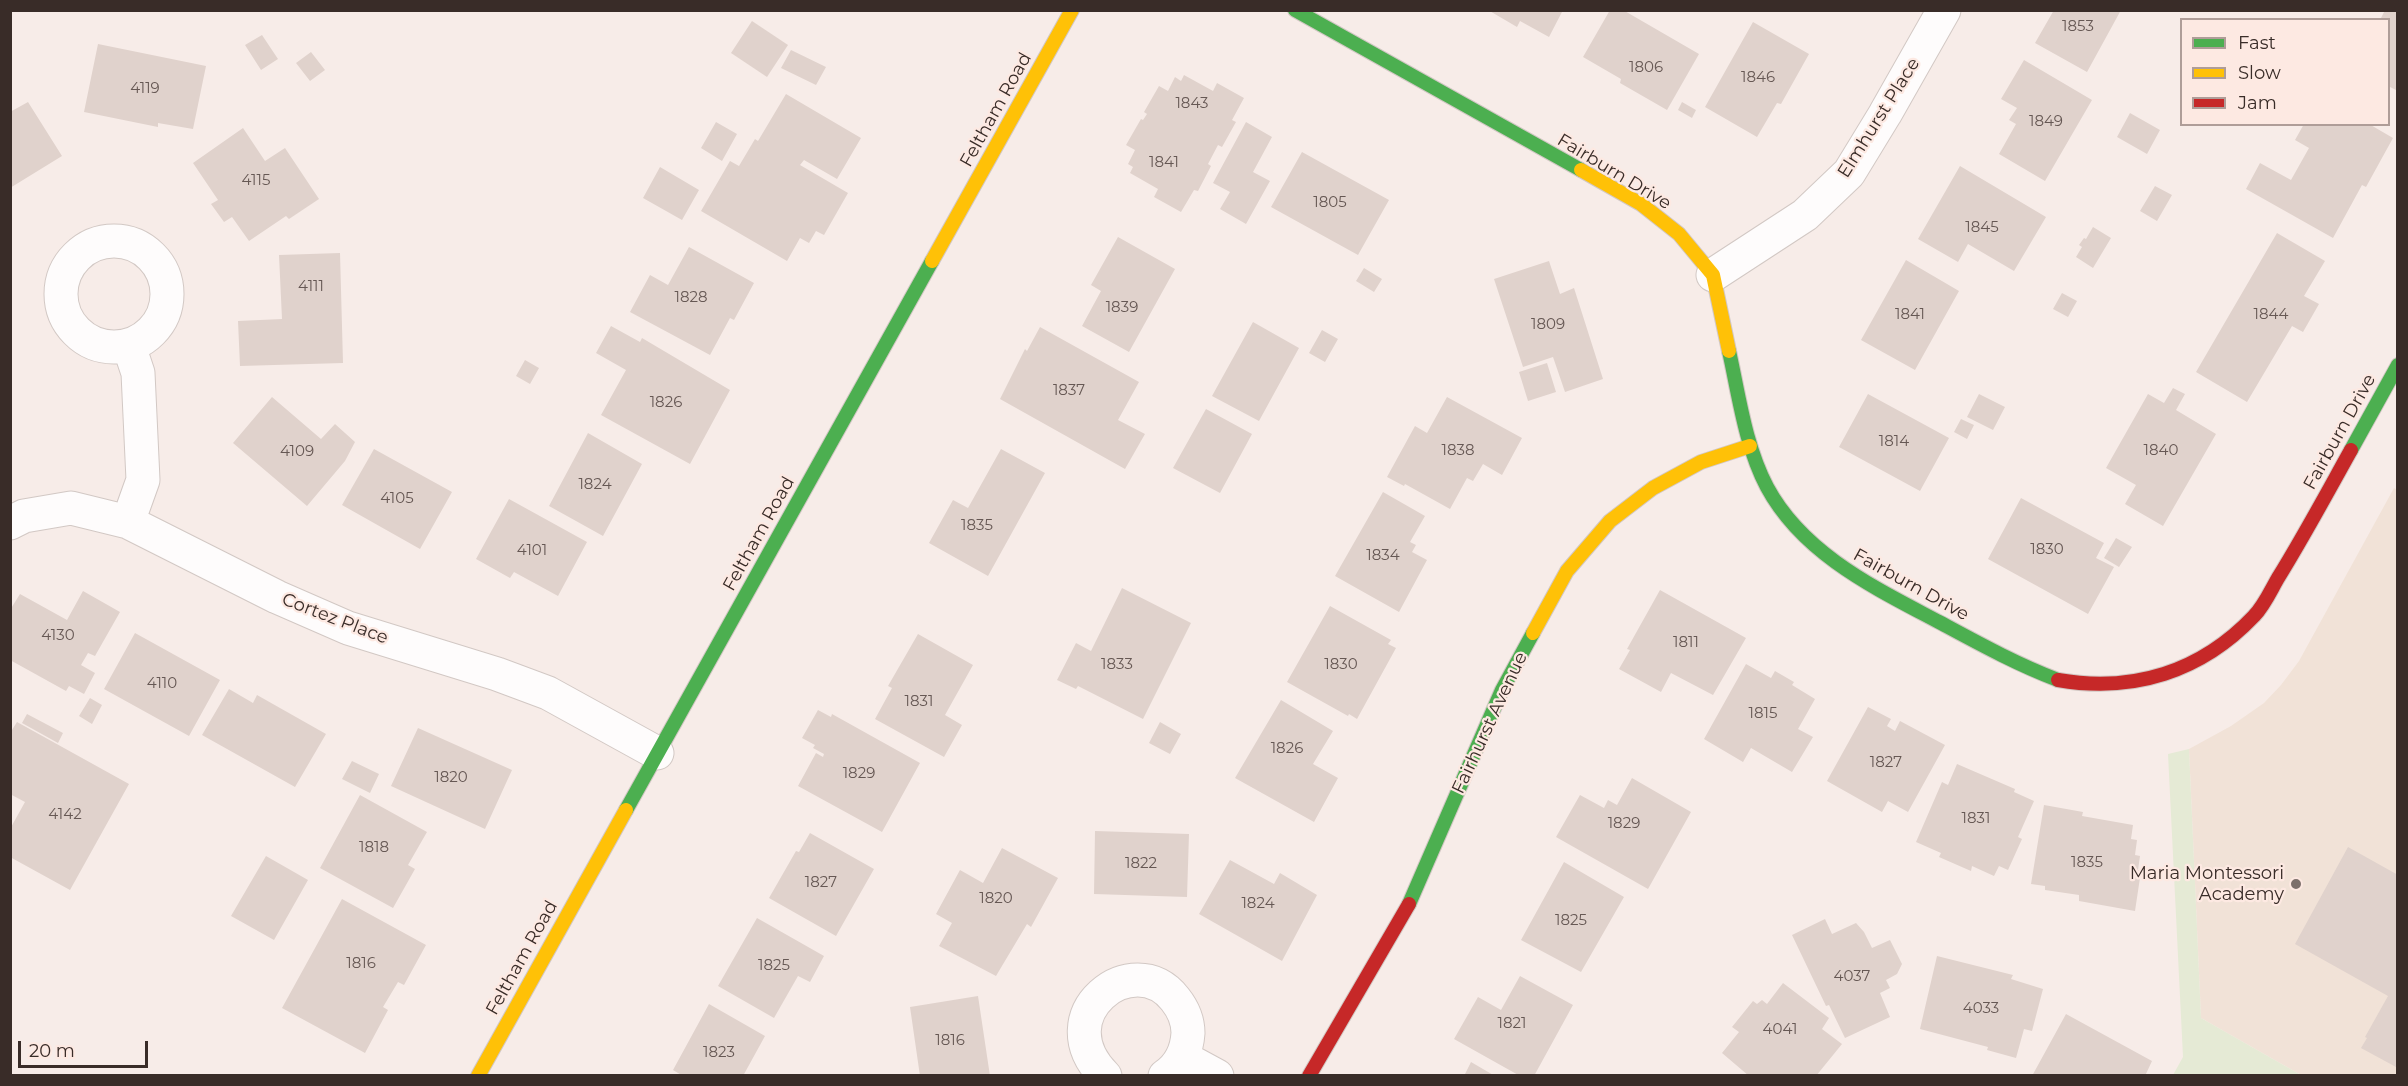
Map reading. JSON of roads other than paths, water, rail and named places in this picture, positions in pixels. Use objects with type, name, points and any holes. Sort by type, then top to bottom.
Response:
[{"type":"street","name":"Feltham Road","points":[[478,1076],[1072,10]]},
{"type":"street","name":"Fairburn Drive","points":[[1295,10],[1641,204],[1679,234],[1713,275],[1750,446],[1767,487],[1790,520],[1815,545],[1853,576],[2030,669],[2059,680],[2098,684],[2137,682],[2196,662],[2225,642],[2255,615],[2297,548],[2397,365]]},
{"type":"street","name":"Elmhurst Place","points":[[1713,275],[1805,214],[1849,173],[1944,10]]},
{"type":"street","points":[[128,522],[143,480],[138,374],[129,345]]},
{"type":"street","name":"Fairhurst Avenue","points":[[1309,1076],[1413,898],[1502,690],[1567,571],[1610,521],[1653,488],[1701,462],[1750,446]]},
{"type":"street","name":"Cortez Place","points":[[10,523],[24,516],[71,507],[128,522],[277,597],[348,628],[497,674],[548,693],[657,753]]},
{"type":"street","points":[[1105,1076],[1092,1062],[1085,1046],[1083,1028],[1088,1010],[1099,996],[1112,986],[1128,981],[1144,981],[1160,986],[1173,996],[1183,1009],[1188,1025],[1187,1041],[1174,1066],[1216,1076]]},
{"type":"place","name":"Maria Montessori Academy","points":[[2296,884]]}]
